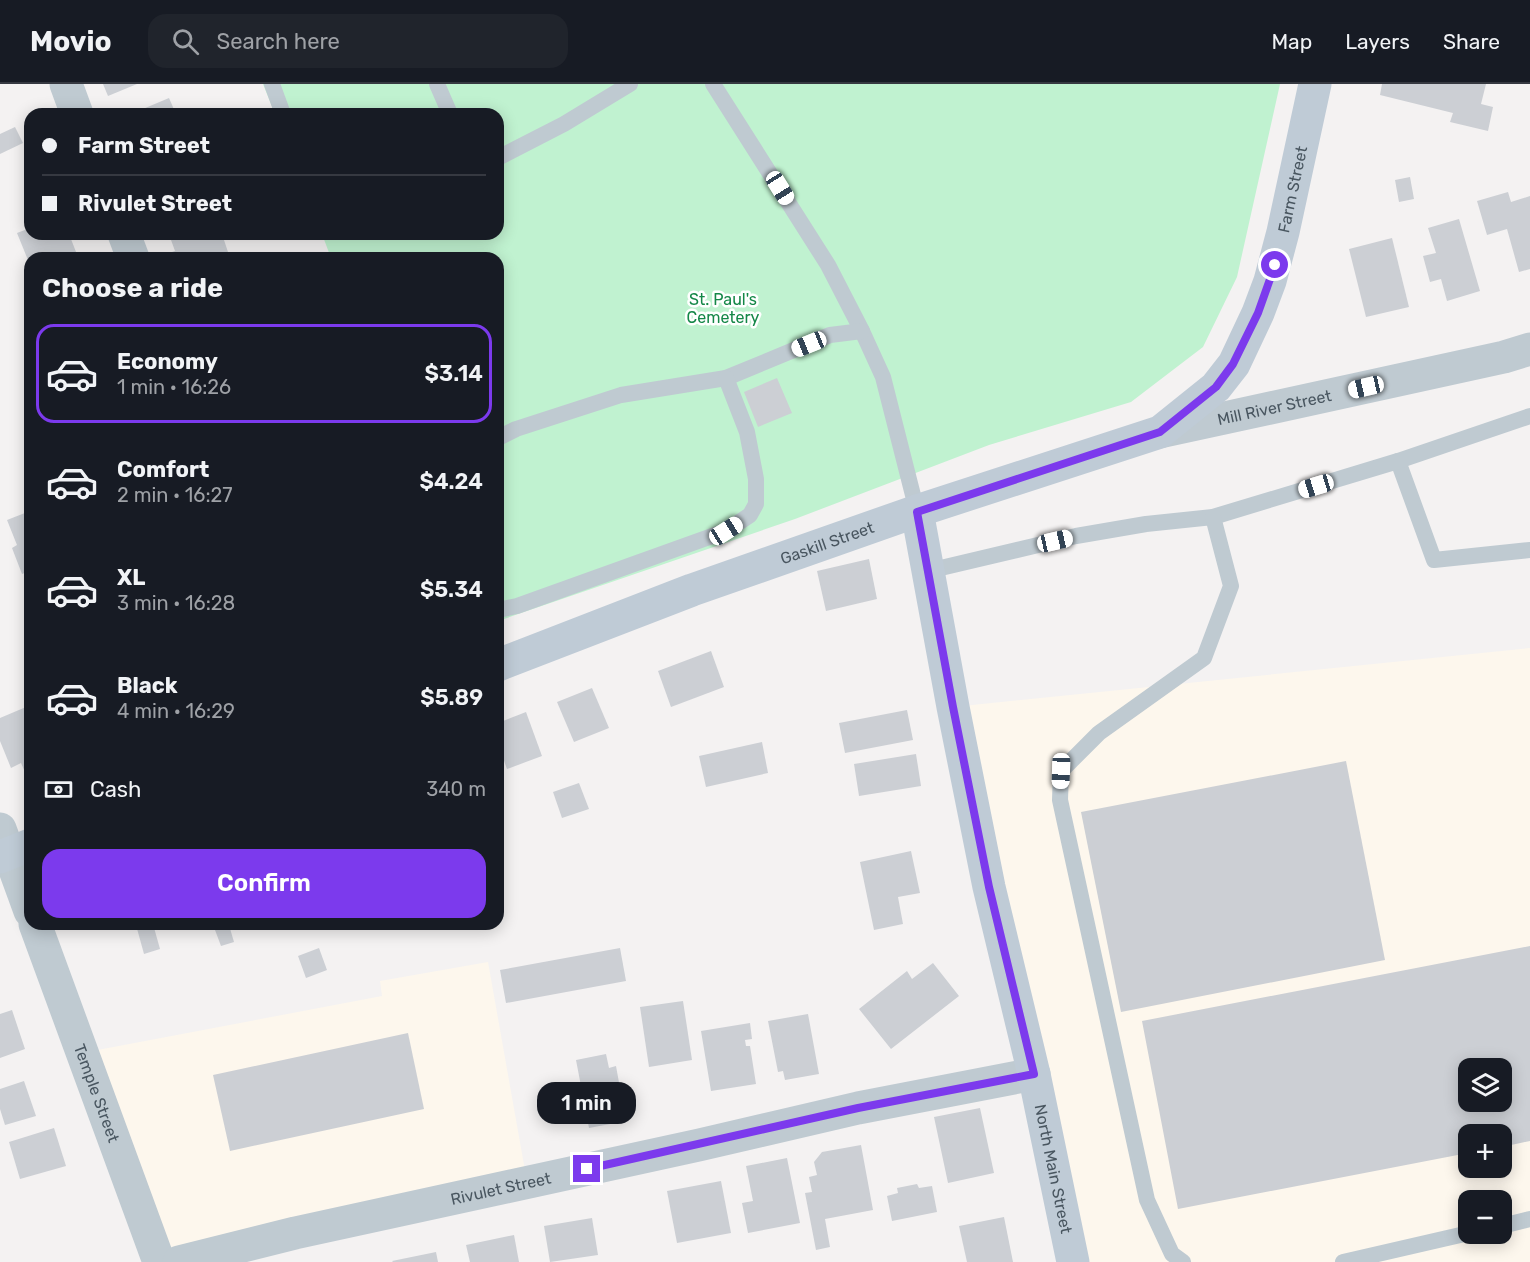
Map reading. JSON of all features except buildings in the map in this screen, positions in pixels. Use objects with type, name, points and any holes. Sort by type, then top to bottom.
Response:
[{"type":"street","points":[[66,84],[75,108]]},
{"type":"street","name":"Farm Street","points":[[1160,432],[1216,387],[1233,364],[1258,313],[1270,281],[1280,242],[1315,84]]},
{"type":"street","name":"Mill River Street","points":[[1160,432],[1504,357],[1530,349]]},
{"type":"street","name":"Gaskill Street","points":[[504,663],[692,590],[917,512],[1160,432]]},
{"type":"street","name":"North Main Street","points":[[917,512],[989,887],[1034,1074],[1073,1262]]},
{"type":"street","points":[[10,846],[24,891]]},
{"type":"street","name":"Temple Street","points":[[37,930],[159,1262]]},
{"type":"street","name":"Rivulet Street","points":[[179,1262],[295,1233],[858,1108],[1034,1074]]},
{"type":"lane","points":[[272,84],[281,108]]},
{"type":"lane","points":[[437,84],[447,108]]},
{"type":"lane","points":[[504,155],[564,124],[630,84]]},
{"type":"lane","points":[[713,84],[828,265],[862,331],[882,377],[917,512]]},
{"type":"lane","points":[[504,435],[621,395],[726,378],[830,335],[862,331]]},
{"type":"lane","points":[[504,609],[726,531],[750,515],[756,504],[756,479],[747,432],[726,378]]},
{"type":"lane","points":[[928,571],[1076,536],[1146,524],[1213,517],[1398,461],[1530,416]]},
{"type":"lane","points":[[1398,461],[1434,560],[1530,550]]},
{"type":"lane","points":[[1183,1262],[1172,1254],[1147,1200],[1060,800],[1061,771],[1099,733],[1204,658],[1231,586],[1213,517]]},
{"type":"lane","points":[[1512,1224],[1530,1219]]},
{"type":"lane","points":[[1343,1262],[1458,1236]]},
{"type":"shaded area","points":[[1530,648],[1530,1262],[1069,1262],[953,707]]},
{"type":"shaded area","points":[[488,962],[526,1176],[163,1262],[87,1052],[382,996],[380,981]]},
{"type":"green space","name":"St. Paul's Cemetery","points":[[263,84],[1280,84],[1237,277],[1203,347],[1131,402],[989,445],[795,519],[504,619],[504,252],[329,252],[324,240],[504,240],[504,108],[273,108]]},
{"type":"route","points":[[587,1169],[858,1108],[1034,1074],[989,887],[917,512],[1160,432],[1216,387],[1233,364],[1258,313],[1275,265]]}]
